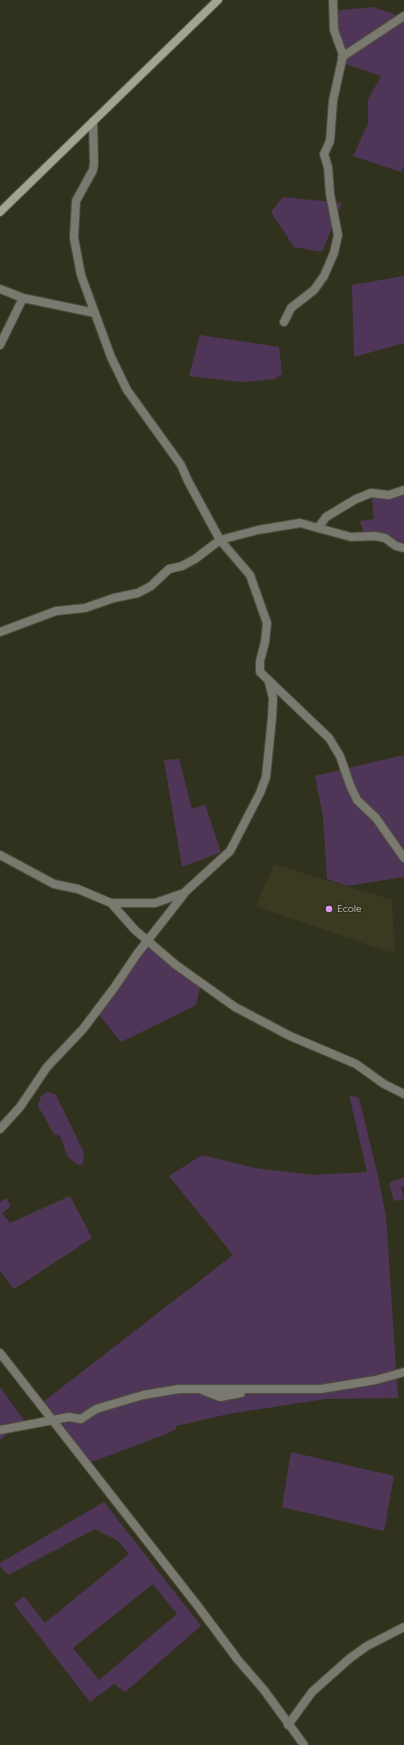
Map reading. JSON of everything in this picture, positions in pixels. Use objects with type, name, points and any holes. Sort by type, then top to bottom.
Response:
[{"type":"street","points":[[0,212],[218,0]]},
{"type":"street","points":[[284,322],[291,308],[314,290],[329,266],[337,243],[338,235],[330,194],[328,167],[324,154],[330,141],[333,101],[339,80],[343,52],[334,30],[333,0]]},
{"type":"street","points":[[342,57],[404,16]]},
{"type":"street","points":[[93,122],[94,163],[85,185],[76,201],[73,225],[76,255],[111,357],[127,390],[173,452],[220,540],[250,575],[256,588],[267,623],[265,642],[260,661],[260,672],[328,738],[340,756],[357,800],[376,818],[404,858]]},
{"type":"street","points":[[0,289],[23,298],[95,313]]},
{"type":"street","points":[[0,345],[23,298]]},
{"type":"street","points":[[318,528],[326,517],[371,492],[389,495],[404,490]]},
{"type":"street","points":[[0,632],[56,611],[85,608],[108,600],[138,594],[151,586],[169,569],[182,566],[195,559],[220,540],[258,530],[300,523],[351,537],[375,536],[385,538],[396,546],[404,548]]},
{"type":"street","points":[[0,1129],[20,1107],[47,1067],[83,1029],[184,893],[230,851],[260,793],[269,761],[273,698],[268,681]]},
{"type":"street","points":[[0,855],[54,884],[78,889],[111,903],[155,904],[184,893]]},
{"type":"street","points":[[111,903],[135,930],[176,965],[235,1007],[290,1036],[349,1061],[384,1084],[404,1094]]},
{"type":"street","points":[[0,1353],[54,1420],[238,1660],[264,1690],[304,1745]]},
{"type":"street","points":[[0,1430],[69,1417],[81,1418],[96,1409],[143,1395],[179,1389],[321,1389],[376,1380],[404,1372]]},
{"type":"street","points":[[288,1725],[312,1692],[349,1659],[367,1646],[404,1627]]},
{"type":"shaded area","points":[[373,7],[404,18],[404,165],[401,172],[353,156],[368,124],[368,100],[381,76],[346,64],[332,11]]},
{"type":"shaded area","points":[[283,197],[342,203],[322,252],[294,247],[271,212]]},
{"type":"shaded area","points":[[404,276],[404,343],[354,357],[352,285]]},
{"type":"shaded area","points":[[200,335],[279,347],[282,374],[275,379],[242,382],[189,376]]},
{"type":"shaded area","points":[[404,490],[404,548],[385,538],[365,537],[360,521],[374,519],[371,493]]},
{"type":"shaded area","points":[[404,755],[404,877],[347,886],[327,879],[323,816],[315,776]]},
{"type":"shaded area","points":[[179,759],[192,809],[205,805],[221,852],[182,867],[164,760]]},
{"type":"shaded area","name":"Ecole","points":[[274,864],[392,900],[395,954],[256,906]]},
{"type":"shaded area","points":[[147,940],[201,982],[196,1005],[121,1042],[96,1011]]},
{"type":"shaded area","points":[[48,1092],[56,1095],[75,1134],[84,1153],[83,1164],[78,1165],[68,1157],[60,1136],[54,1134],[38,1106],[41,1096]]},
{"type":"shaded area","points":[[349,1095],[359,1098],[386,1216],[398,1398],[325,1399],[228,1414],[176,1426],[176,1429],[166,1434],[89,1463],[43,1402],[233,1255],[169,1176],[202,1155],[255,1168],[313,1175],[367,1172]]},
{"type":"shaded area","points":[[404,1177],[404,1186],[401,1188],[404,1199],[394,1201],[389,1183]]},
{"type":"shaded area","points":[[70,1196],[92,1238],[14,1289],[0,1271],[0,1202],[6,1198],[11,1206],[2,1213],[10,1223]]},
{"type":"shaded area","points":[[0,1387],[24,1420],[0,1440]]},
{"type":"shaded area","points":[[291,1452],[394,1476],[384,1531],[282,1507]]},
{"type":"shaded area","points":[[104,1502],[201,1626],[125,1692],[114,1684],[90,1702],[14,1604],[24,1596],[45,1623],[129,1554],[118,1541],[95,1529],[8,1575],[0,1566],[0,1563]],"holes":[[[153,1584],[177,1614],[99,1680],[73,1648]]]},
{"type":"place","name":"Ecole","points":[[329,909]]}]
